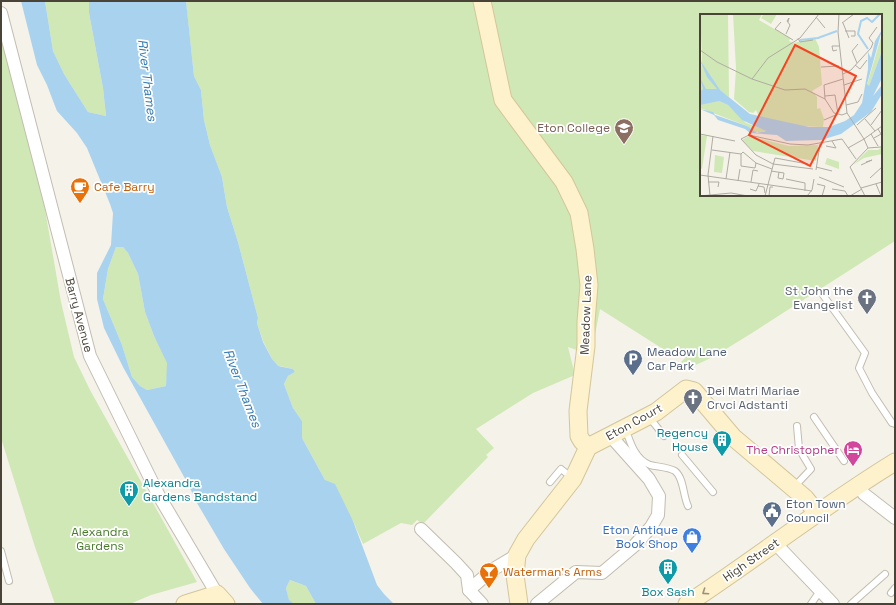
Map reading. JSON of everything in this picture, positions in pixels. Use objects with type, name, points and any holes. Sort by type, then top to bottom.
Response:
[{"type":"street","name":"Meadow Lane","points":[[482,1],[503,100],[564,182],[579,213],[589,285],[586,346],[578,411],[579,436],[588,447]]},
{"type":"street","name":"Barry Avenue","points":[[1,13],[90,356],[159,496],[222,599]]},
{"type":"street","name":"Eton Court","points":[[588,447],[656,412],[686,389],[694,391],[733,437],[805,498],[817,513]]},
{"type":"street","points":[[537,604],[576,572],[602,573],[634,546],[652,527],[658,515],[659,496],[649,479],[615,441],[618,431]]},
{"type":"street","points":[[519,604],[515,575],[517,555],[526,539],[572,478],[588,447]]},
{"type":"street","name":"High Street","points":[[687,604],[775,544],[860,481],[895,462]]},
{"type":"street","points":[[860,481],[864,494],[895,518]]},
{"type":"street","points":[[421,529],[467,575],[469,590],[482,604]]},
{"type":"street","points":[[775,544],[833,604]]},
{"type":"street","points":[[469,590],[492,570],[517,555]]},
{"type":"street","points":[[185,604],[222,599]]},
{"type":"lane","points":[[823,295],[865,353],[859,368],[876,399],[892,423],[895,424]]},
{"type":"lane","points":[[648,416],[664,436]]},
{"type":"lane","points":[[814,417],[844,461]]},
{"type":"lane","points":[[793,488],[811,469],[799,449],[797,426]]},
{"type":"lane","points":[[618,431],[639,456],[649,464],[663,467],[675,472],[682,481],[685,499],[688,506]]},
{"type":"lane","points":[[682,455],[713,492]]},
{"type":"lane","points":[[550,482],[561,469],[572,478]]},
{"type":"lane","points":[[1,551],[9,581]]},
{"type":"lane","points":[[852,604],[885,574]]},
{"type":"lane","points":[[811,604],[820,591]]},
{"type":"green space","points":[[45,1],[89,1],[89,13],[103,88],[106,116],[88,112],[64,74],[53,51]]},
{"type":"green space","points":[[188,1],[895,1],[895,241],[713,357],[687,369],[681,362],[687,356],[682,350],[674,356],[600,309],[591,355],[568,347],[575,375],[533,393],[476,429],[494,448],[486,455],[488,457],[423,524],[417,520],[412,525],[401,523],[363,544],[353,521],[325,480],[302,438],[302,421],[293,408],[284,384],[288,376],[295,372],[293,369],[280,366],[278,367],[263,341],[257,323],[258,318],[238,242],[227,207],[222,177],[210,145],[204,120],[201,90],[194,76],[186,3]]},
{"type":"green space","name":"Alexandra Gardens","points":[[1,38],[39,175],[61,302],[74,357],[90,390],[197,582],[151,595],[130,604],[55,604],[35,547],[1,438]]},
{"type":"green space","points":[[116,247],[123,247],[128,253],[138,274],[145,312],[154,336],[168,363],[166,386],[147,390],[140,386],[132,377],[122,345],[103,299],[108,269]]},
{"type":"green space","points":[[290,580],[306,586],[316,604],[294,604],[289,601],[286,588]]},
{"type":"water","name":"River Thames","points":[[21,1],[45,1],[53,51],[64,74],[88,112],[106,116],[103,88],[89,13],[89,1],[186,1],[194,76],[201,90],[204,120],[210,145],[222,177],[227,207],[238,242],[258,318],[257,323],[263,342],[272,359],[278,366],[293,369],[295,372],[288,376],[284,384],[293,408],[302,421],[302,438],[325,480],[335,484],[353,521],[377,585],[394,604],[316,604],[306,586],[290,580],[286,588],[289,600],[294,604],[263,604],[250,588],[224,549],[197,503],[123,367],[104,328],[97,299],[97,273],[111,245],[113,213],[87,148],[77,133],[57,111],[37,65]],"holes":[[[116,247],[123,247],[128,253],[138,274],[145,312],[154,336],[167,363],[166,386],[147,390],[140,386],[132,377],[122,345],[103,299],[108,269]]]},
{"type":"place","name":"Eton College","points":[[624,145]]},
{"type":"place","name":"Cafe Barry","points":[[80,204]]},
{"type":"place","name":"St John the Evangelist","points":[[867,315]]},
{"type":"place","name":"Meadow Lane Car Park","points":[[633,376]]},
{"type":"place","name":"Dei Matri Mariae Crvci Adstanti","points":[[693,415]]},
{"type":"place","name":"Regency House","points":[[722,457]]},
{"type":"place","name":"The Christopher","points":[[853,467]]},
{"type":"place","name":"Alexandra Gardens Bandstand","points":[[129,507]]},
{"type":"place","name":"Eton Town Council","points":[[772,528]]},
{"type":"place","name":"Eton Antique Book Shop","points":[[692,554]]},
{"type":"place","name":"Box Sash","points":[[668,585]]},
{"type":"place","name":"Waterman's Arms","points":[[489,589]]}]
